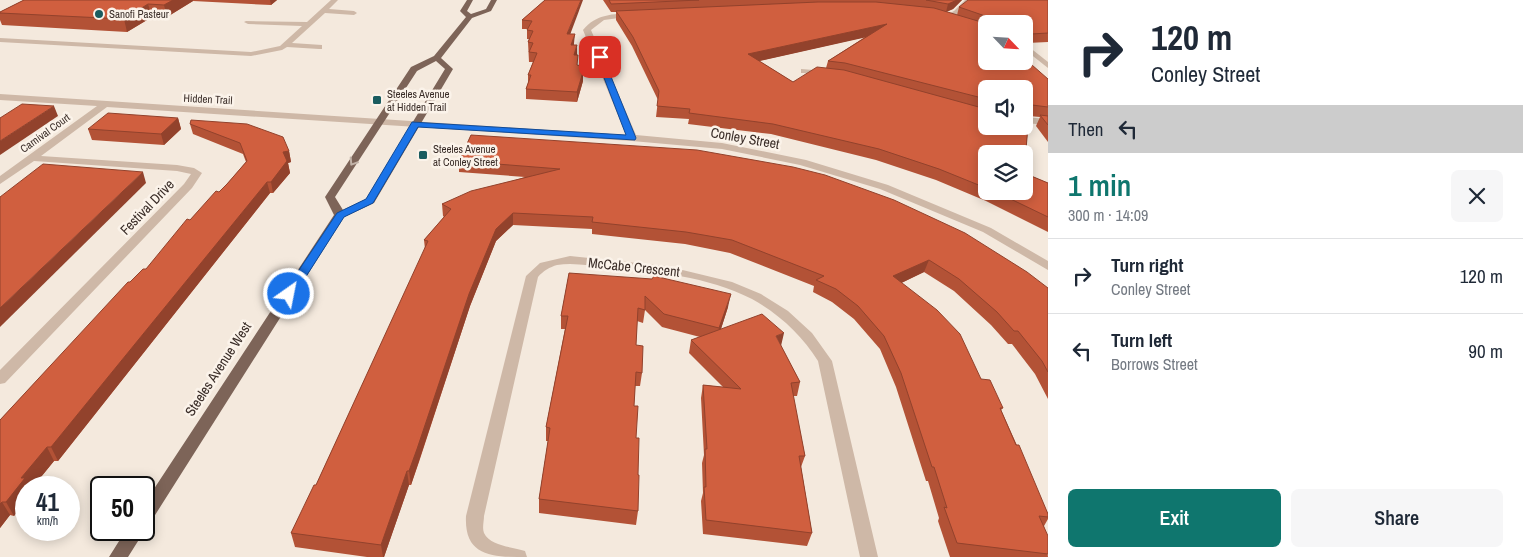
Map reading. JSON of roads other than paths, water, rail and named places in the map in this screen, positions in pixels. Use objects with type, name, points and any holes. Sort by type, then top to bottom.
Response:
[{"type":"main road","points":[[470,0],[463,11],[470,17]]},
{"type":"main road","points":[[437,58],[449,69],[370,201],[340,215],[330,197],[414,70],[437,58],[470,17],[489,10],[494,0]]},
{"type":"main road","name":"Steeles Avenue West","points":[[155,501],[340,215]]},
{"type":"main road","points":[[118,557],[129,541]]},
{"type":"street","points":[[284,46],[335,0]]},
{"type":"street","points":[[946,17],[956,12],[969,0]]},
{"type":"street","points":[[323,11],[354,13]]},
{"type":"street","points":[[632,138],[587,30],[593,22],[611,16],[641,15]]},
{"type":"street","points":[[937,16],[955,20]]},
{"type":"street","points":[[248,22],[308,24]]},
{"type":"street","points":[[0,40],[250,54],[265,53],[284,46],[319,47]]},
{"type":"street","points":[[1033,53],[1048,66]]},
{"type":"street","points":[[804,71],[833,74]]},
{"type":"street","name":"Hidden Trail","points":[[0,97],[415,124]]},
{"type":"street","name":"Carnival Court","points":[[0,181],[105,104]]},
{"type":"street","points":[[1033,121],[1048,122]]},
{"type":"street","name":"Conley Street","points":[[415,124],[632,138],[722,146],[802,162],[884,187],[988,230],[1048,266]]},
{"type":"street","name":"Festival Drive","points":[[0,379],[196,178],[197,173],[177,168],[32,158]]},
{"type":"street","name":"McCabe Crescent","points":[[518,557],[496,552],[482,545],[475,532],[475,516],[532,276],[537,269],[559,261],[570,260],[691,273],[727,284],[759,298],[785,316],[807,336],[825,360],[868,557]]},
{"type":"place","name":"Sanofi Pasteur","points":[[99,14]]},
{"type":"place","name":"Steeles Avenue at Hidden Trail","points":[[377,100]]},
{"type":"place","name":"Steeles Avenue at Conley Street","points":[[423,155]]}]
